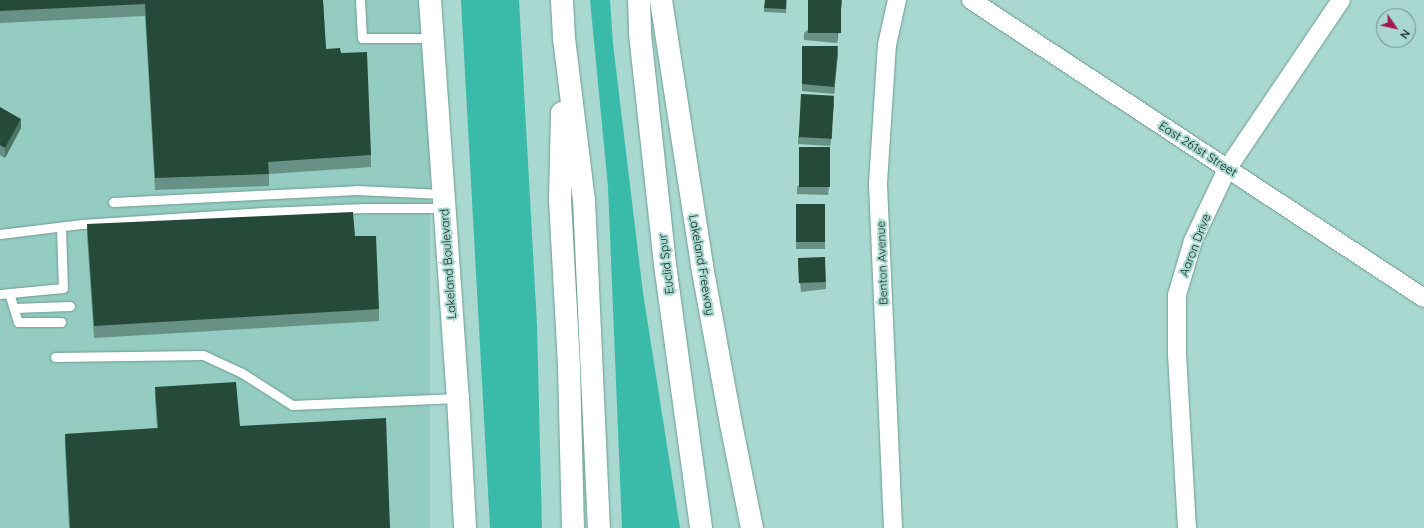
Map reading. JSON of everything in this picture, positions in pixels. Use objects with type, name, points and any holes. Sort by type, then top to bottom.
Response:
[{"type":"main road","name":"Lakeland Boulevard","points":[[430,0],[458,398],[465,528]]},
{"type":"main road","points":[[562,0],[564,38],[584,200],[599,528]]},
{"type":"main road","name":"Euclid Spur","points":[[640,0],[640,34],[666,272],[701,528]]},
{"type":"main road","name":"Lakeland Freeway","points":[[661,0],[705,280],[752,528]]},
{"type":"main road","points":[[564,38],[560,200],[569,373],[574,528]]},
{"type":"street","name":"Benton Avenue","points":[[893,528],[878,183],[887,44],[897,0]]},
{"type":"street","name":"East 261st Street","points":[[972,0],[1424,298]]},
{"type":"street","name":"Aaron Drive","points":[[1187,528],[1177,353],[1177,295],[1194,241],[1227,169],[1341,0]]},
{"type":"lane","points":[[360,0],[362,38],[433,38]]},
{"type":"lane","points":[[113,202],[356,190],[444,201]]},
{"type":"lane","points":[[0,234],[82,224],[264,212],[365,208],[444,201]]},
{"type":"lane","points":[[61,227],[63,288],[5,294],[14,308],[18,322],[61,322]]},
{"type":"lane","points":[[14,308],[70,306]]},
{"type":"lane","points":[[55,357],[203,355],[242,373],[292,405],[458,398]]},
{"type":"shaded area","points":[[0,0],[430,0],[430,528],[0,528]]},
{"type":"green space","points":[[461,0],[519,0],[537,325],[542,528],[490,528]]},
{"type":"green space","points":[[590,0],[610,0],[613,44],[643,293],[680,528],[622,528],[608,187]]},
{"type":"building","points":[[0,0],[323,0],[326,49],[340,48],[341,53],[367,52],[371,155],[268,162],[269,174],[155,178],[145,4],[0,11]]},
{"type":"building","points":[[765,0],[786,0],[786,9],[764,8]]},
{"type":"building","points":[[808,0],[841,0],[841,33],[808,33]]},
{"type":"building","points":[[802,46],[838,46],[834,87],[802,84]]},
{"type":"building","points":[[801,94],[834,96],[832,139],[799,137]]},
{"type":"building","points":[[0,107],[21,119],[5,148],[0,145]]},
{"type":"building","points":[[799,147],[830,147],[830,187],[799,187]]},
{"type":"building","points":[[796,204],[825,204],[825,242],[796,242]]},
{"type":"building","points":[[353,212],[355,236],[376,236],[379,309],[94,326],[87,224]]},
{"type":"building","points":[[825,257],[826,282],[799,283],[798,258]]},
{"type":"building","points":[[236,382],[240,426],[386,418],[390,528],[70,528],[65,434],[158,428],[155,387]]}]
